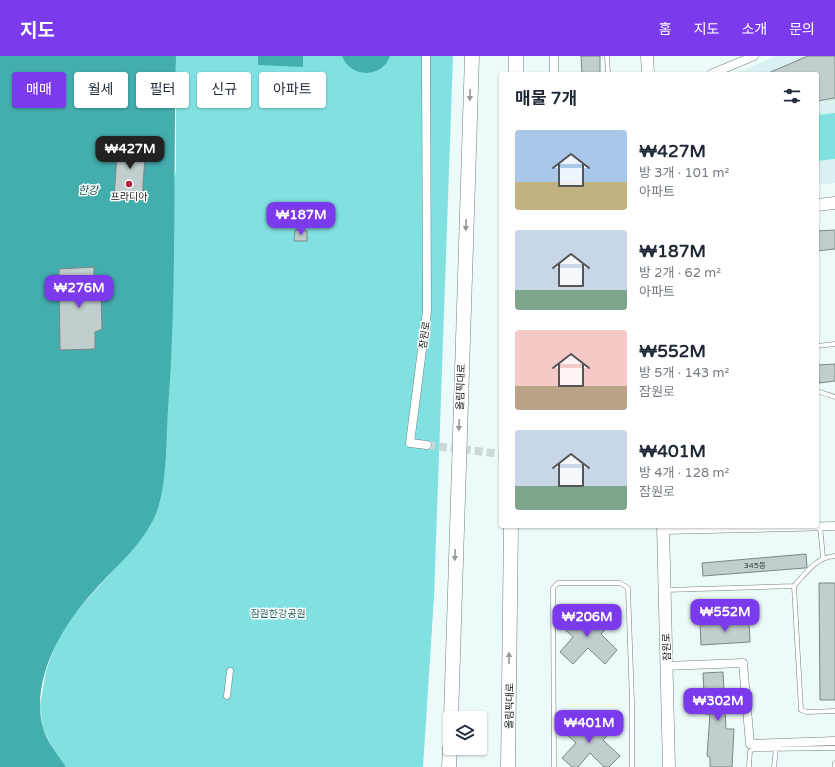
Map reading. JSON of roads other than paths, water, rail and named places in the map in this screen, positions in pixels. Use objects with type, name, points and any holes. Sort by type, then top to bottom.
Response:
[{"type":"highway","name":"올림픽대로","points":[[451,711],[472,56]]},
{"type":"highway","points":[[516,56],[516,72]]},
{"type":"highway","name":"올림픽대로","points":[[508,767],[511,528]]},
{"type":"highway","points":[[450,755],[450,767]]},
{"type":"main road","points":[[648,56],[648,72]]},
{"type":"main road","points":[[819,205],[835,203]]},
{"type":"main road","name":"잠원로","points":[[663,528],[669,767]]},
{"type":"street","name":"잠원로","points":[[426,56],[428,210],[427,312],[410,443],[427,446]]},
{"type":"street","points":[[554,56],[554,72]]},
{"type":"street","points":[[716,72],[754,56]]},
{"type":"street","points":[[820,526],[835,526]]},
{"type":"street","points":[[666,666],[743,663],[750,744],[835,741]]},
{"type":"street","points":[[227,696],[230,671]]},
{"type":"lane","points":[[607,56],[608,72]]},
{"type":"lane","points":[[819,346],[835,344]]},
{"type":"lane","points":[[819,392],[835,397]]},
{"type":"lane","points":[[820,526],[823,557]]},
{"type":"lane","points":[[835,556],[823,557],[814,564],[794,586],[801,710],[807,712],[835,711]]},
{"type":"lane","points":[[554,767],[553,588],[558,583],[620,583],[628,588],[632,702],[632,767]]},
{"type":"lane","points":[[664,590],[794,586]]},
{"type":"lane","points":[[749,767],[751,750],[757,748],[835,748]]},
{"type":"lane","points":[[774,767],[776,748]]},
{"type":"water","name":"한강","points":[[0,56],[176,56],[176,72],[136,72],[136,108],[175,108],[173,321],[166,461],[163,488],[152,523],[138,544],[82,605],[71,620],[60,637],[45,673],[41,691],[40,710],[43,728],[50,743],[66,767],[0,767]]},
{"type":"water","points":[[258,56],[303,56],[303,67],[258,65]]},
{"type":"water","points":[[342,56],[390,56],[386,64],[380,69],[366,73],[352,69]]},
{"type":"tunnel","points":[[427,445],[499,454]]},
{"type":"place","name":"프라디아","points":[[129,184]]},
{"type":"park label","name":"잠원한강공원","points":[[278,613]]}]
